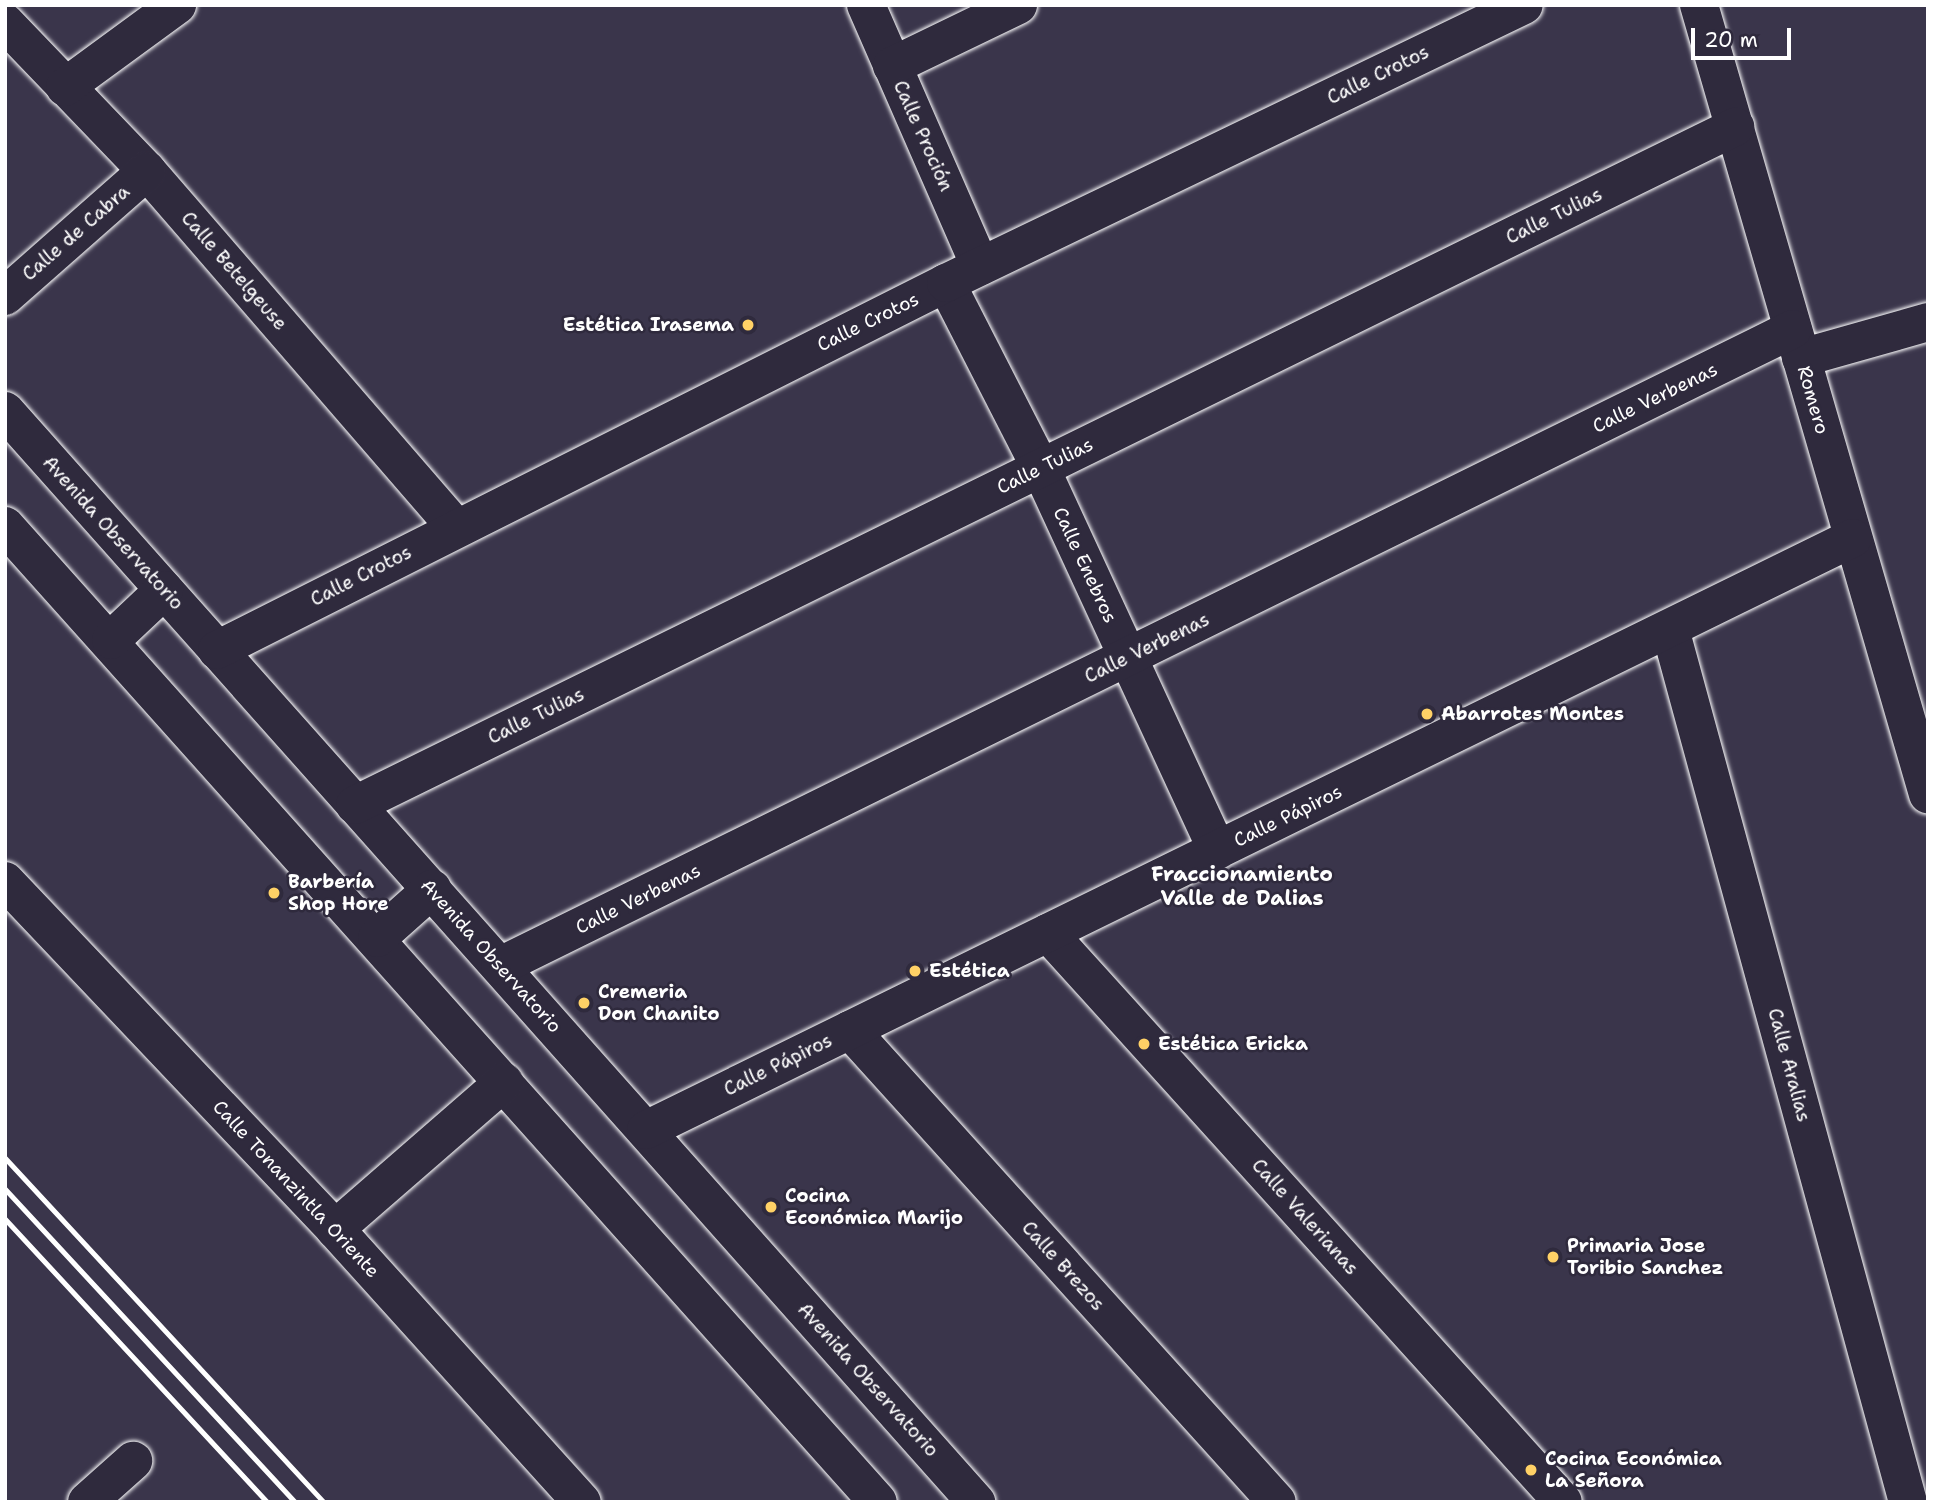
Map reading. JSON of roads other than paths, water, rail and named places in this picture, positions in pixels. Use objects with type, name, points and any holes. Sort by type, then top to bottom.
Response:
[{"type":"street","points":[[65,87],[177,5]]},
{"type":"street","name":"Calle Proción","points":[[866,5],[980,266]]},
{"type":"street","points":[[892,66],[1018,5]]},
{"type":"street","name":"Calle Crotos","points":[[218,650],[455,527],[980,266],[1524,5]]},
{"type":"street","name":"Romero","points":[[1699,5],[1928,794]]},
{"type":"street","name":"Calle Betelgeuse","points":[[5,23],[147,171],[455,527]]},
{"type":"street","name":"Calle Tulias","points":[[355,805],[1735,127]]},
{"type":"street","name":"Calle de Cabra","points":[[5,296],[147,171]]},
{"type":"street","name":"Calle Enebros","points":[[946,283],[1041,468],[1217,850]]},
{"type":"street","name":"Calle Verbenas","points":[[500,967],[1128,657],[1797,344],[1928,322]]},
{"type":"street","name":"Avenida Observatorio","points":[[5,411],[976,1502]]},
{"type":"street","points":[[5,526],[111,640],[878,1502]]},
{"type":"street","name":"Calle Pápiros","points":[[646,1130],[1853,538]]},
{"type":"street","points":[[111,640],[164,590]]},
{"type":"street","name":"Calle Aralias","points":[[1670,629],[1908,1502]]},
{"type":"street","name":"Calle Tonanzintla Oriente","points":[[5,881],[335,1229],[582,1502]]},
{"type":"street","points":[[377,938],[432,890]]},
{"type":"street","name":"Calle Valerianas","points":[[1048,933],[1563,1502]]},
{"type":"street","name":"Calle Brezos","points":[[850,1030],[1277,1502]]},
{"type":"street","points":[[335,1229],[504,1082]]},
{"type":"street","points":[[87,1502],[133,1461]]},
{"type":"railway","points":[[5,1158],[324,1502]]},
{"type":"railway","points":[[5,1189],[295,1502]]},
{"type":"railway","points":[[5,1219],[267,1502]]},
{"type":"place","name":"Estética Irasema","points":[[748,325]]},
{"type":"place","name":"Abarrotes Montes","points":[[1427,714]]},
{"type":"place","name":"Barbería Shop Hore","points":[[274,893]]},
{"type":"place","name":"Estética","points":[[915,971]]},
{"type":"place","name":"Cremeria Don Chanito","points":[[584,1003]]},
{"type":"place","name":"Estética Ericka","points":[[1144,1044]]},
{"type":"place","name":"Cocina Económica Marijo","points":[[771,1207]]},
{"type":"place","name":"Primaria Jose Toribio Sanchez","points":[[1553,1257]]},
{"type":"place","name":"Cocina Económica La Señora","points":[[1531,1470]]},
{"type":"district","name":"Fraccionamiento Valle de Dalias","points":[[1242,886]]}]
